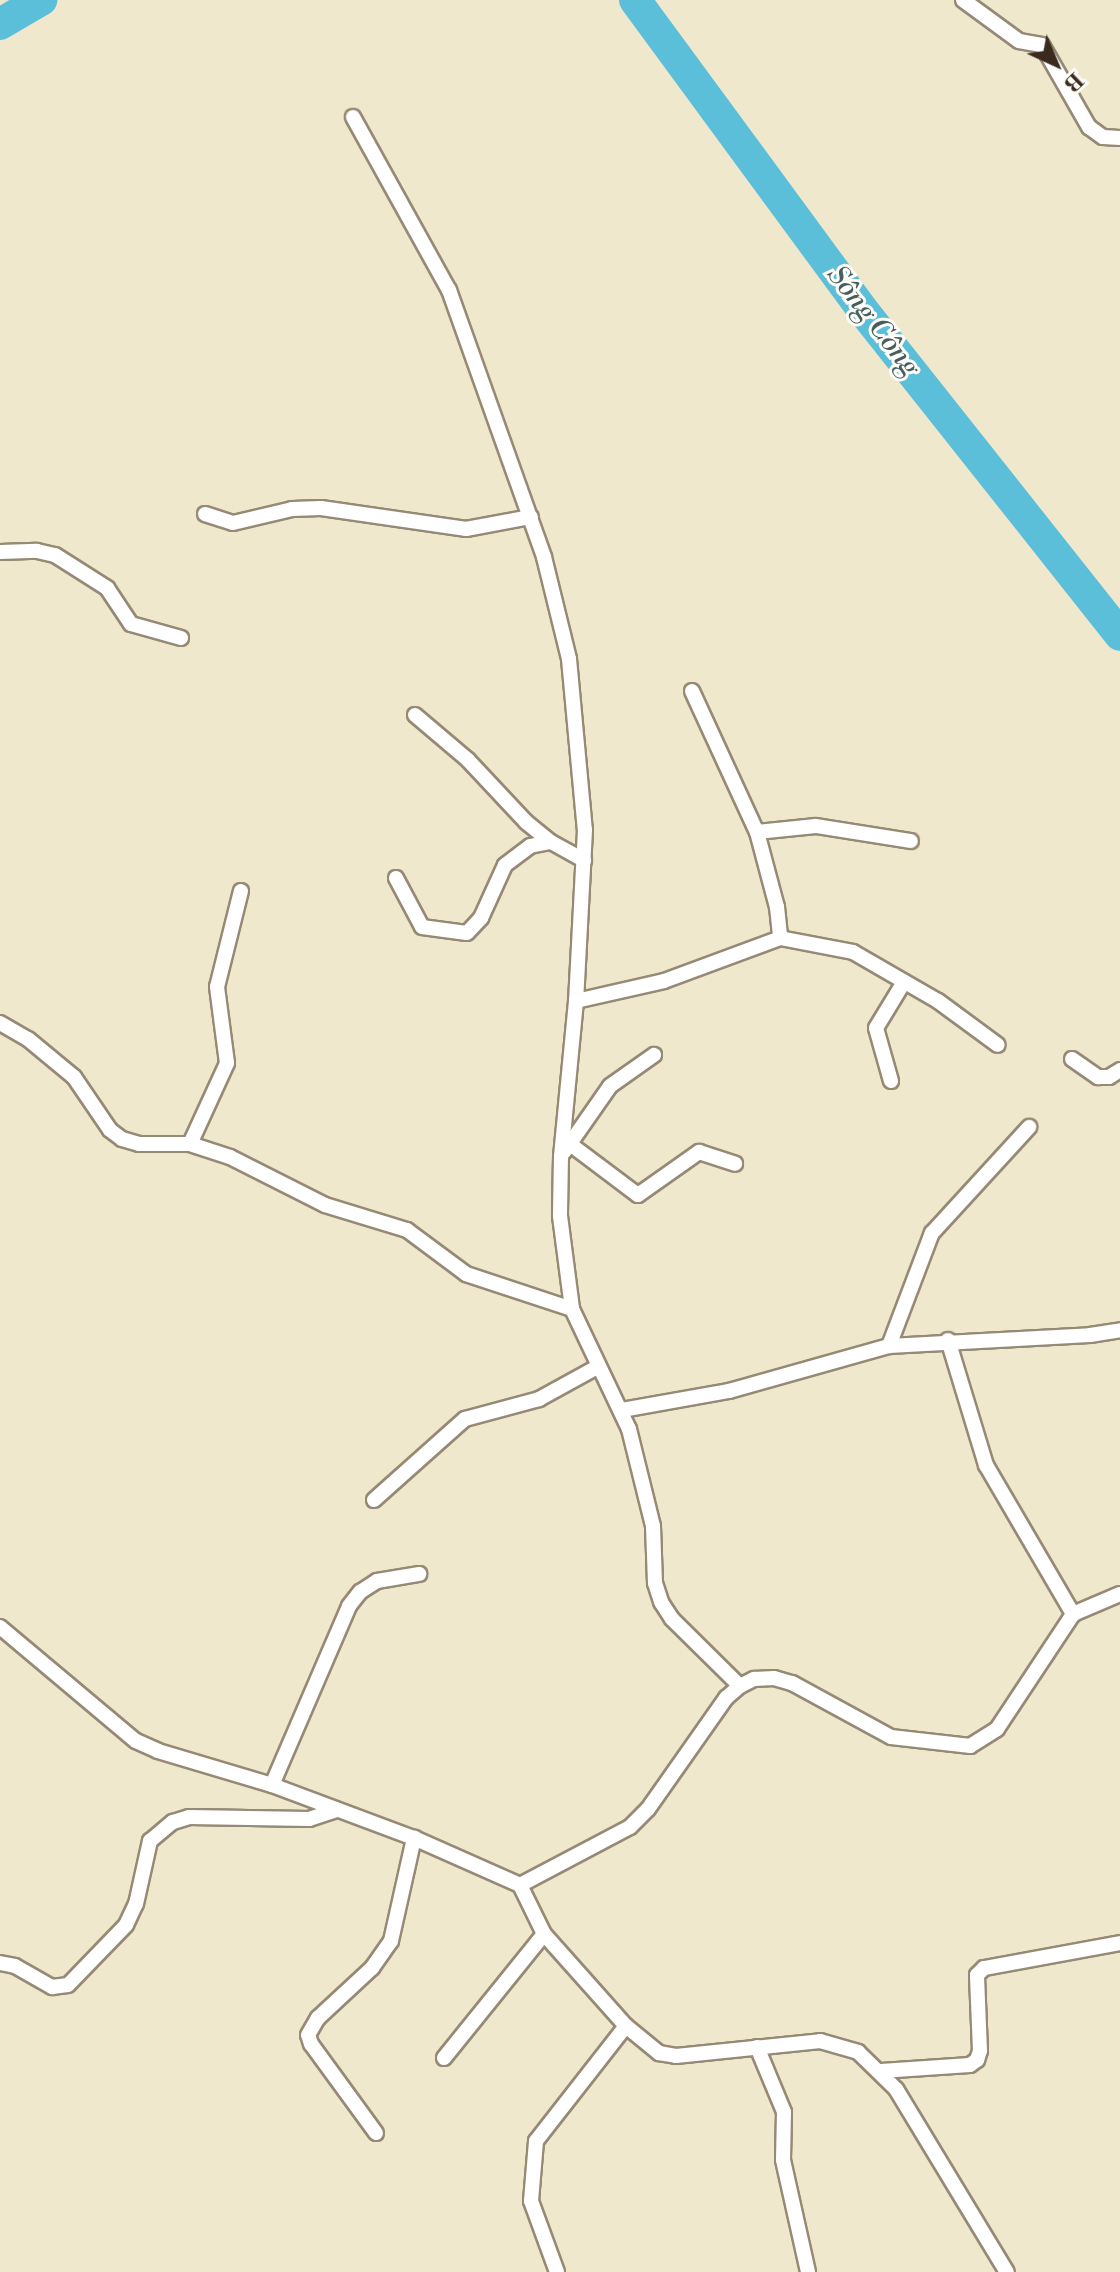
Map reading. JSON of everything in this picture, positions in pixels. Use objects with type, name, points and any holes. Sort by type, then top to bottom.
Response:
[{"type":"street","points":[[963,0],[1019,41],[1042,45],[1089,127],[1103,137],[1120,138]]},
{"type":"street","points":[[353,117],[449,290],[531,517],[569,659],[584,860],[560,1216],[572,1309],[622,1410],[653,1526],[655,1583],[661,1602],[672,1619],[740,1686]]},
{"type":"street","points":[[205,514],[233,523],[292,509],[321,508],[466,529],[531,517]]},
{"type":"street","points":[[0,552],[37,551],[55,555],[80,575],[107,588],[131,624],[181,638]]},
{"type":"street","points":[[692,691],[757,832],[777,907],[780,938]]},
{"type":"street","points":[[415,715],[468,760],[526,822],[551,842],[584,860]]},
{"type":"street","points":[[757,832],[816,826],[911,841]]},
{"type":"street","points":[[396,878],[422,927],[467,933],[481,918],[505,865],[530,846],[551,842]]},
{"type":"street","points":[[190,1144],[227,1063],[217,987],[241,891]]},
{"type":"street","points":[[576,1001],[664,981],[780,938],[853,952],[998,1045]]},
{"type":"street","points":[[891,1081],[876,1028],[904,982]]},
{"type":"street","points":[[0,1023],[28,1039],[74,1077],[110,1130],[122,1139],[139,1144],[190,1144],[230,1157],[325,1205],[407,1230],[466,1274],[572,1309]]},
{"type":"street","points":[[566,1150],[610,1086],[654,1055]]},
{"type":"street","points":[[1072,1059],[1098,1077],[1109,1077],[1120,1070]]},
{"type":"street","points":[[889,1346],[932,1233],[1029,1127]]},
{"type":"street","points":[[566,1150],[638,1195],[699,1152],[735,1164]]},
{"type":"street","points":[[622,1410],[729,1391],[889,1346],[948,1340],[1090,1335],[1120,1330]]},
{"type":"street","points":[[948,1340],[986,1465],[1073,1614]]},
{"type":"street","points":[[374,1500],[465,1419],[539,1399],[599,1366]]},
{"type":"street","points":[[272,1785],[349,1606],[360,1592],[377,1581],[419,1574]]},
{"type":"street","points":[[520,1885],[630,1827],[648,1809],[726,1698],[754,1679],[774,1678],[792,1683],[891,1737],[970,1746],[997,1729],[1073,1614],[1120,1594]]},
{"type":"street","points":[[0,1627],[136,1741],[158,1751],[272,1785],[414,1838],[520,1885],[544,1934],[626,2026],[659,2053],[676,2056],[820,2041],[839,2044],[858,2052],[881,2071],[896,2089],[1007,2272]]},
{"type":"street","points":[[0,1963],[15,1966],[52,1987],[68,1985],[126,1925],[136,1904],[150,1841],[173,1822],[189,1817],[309,1819],[336,1810]]},
{"type":"street","points":[[376,2133],[311,2044],[308,2035],[318,2018],[372,1968],[391,1941],[414,1838]]},
{"type":"street","points":[[444,2058],[544,1934]]},
{"type":"street","points":[[881,2071],[970,2065],[977,2060],[980,2051],[977,1975],[984,1968],[1120,1943]]},
{"type":"street","points":[[557,2272],[531,2201],[536,2141],[626,2026]]},
{"type":"street","points":[[757,2047],[784,2112],[783,2160],[808,2272]]},
{"type":"waterway","name":"Sông Công","points":[[0,24],[41,0]]},
{"type":"waterway","name":"Sông Công","points":[[635,0],[861,308],[1120,635]]}]
